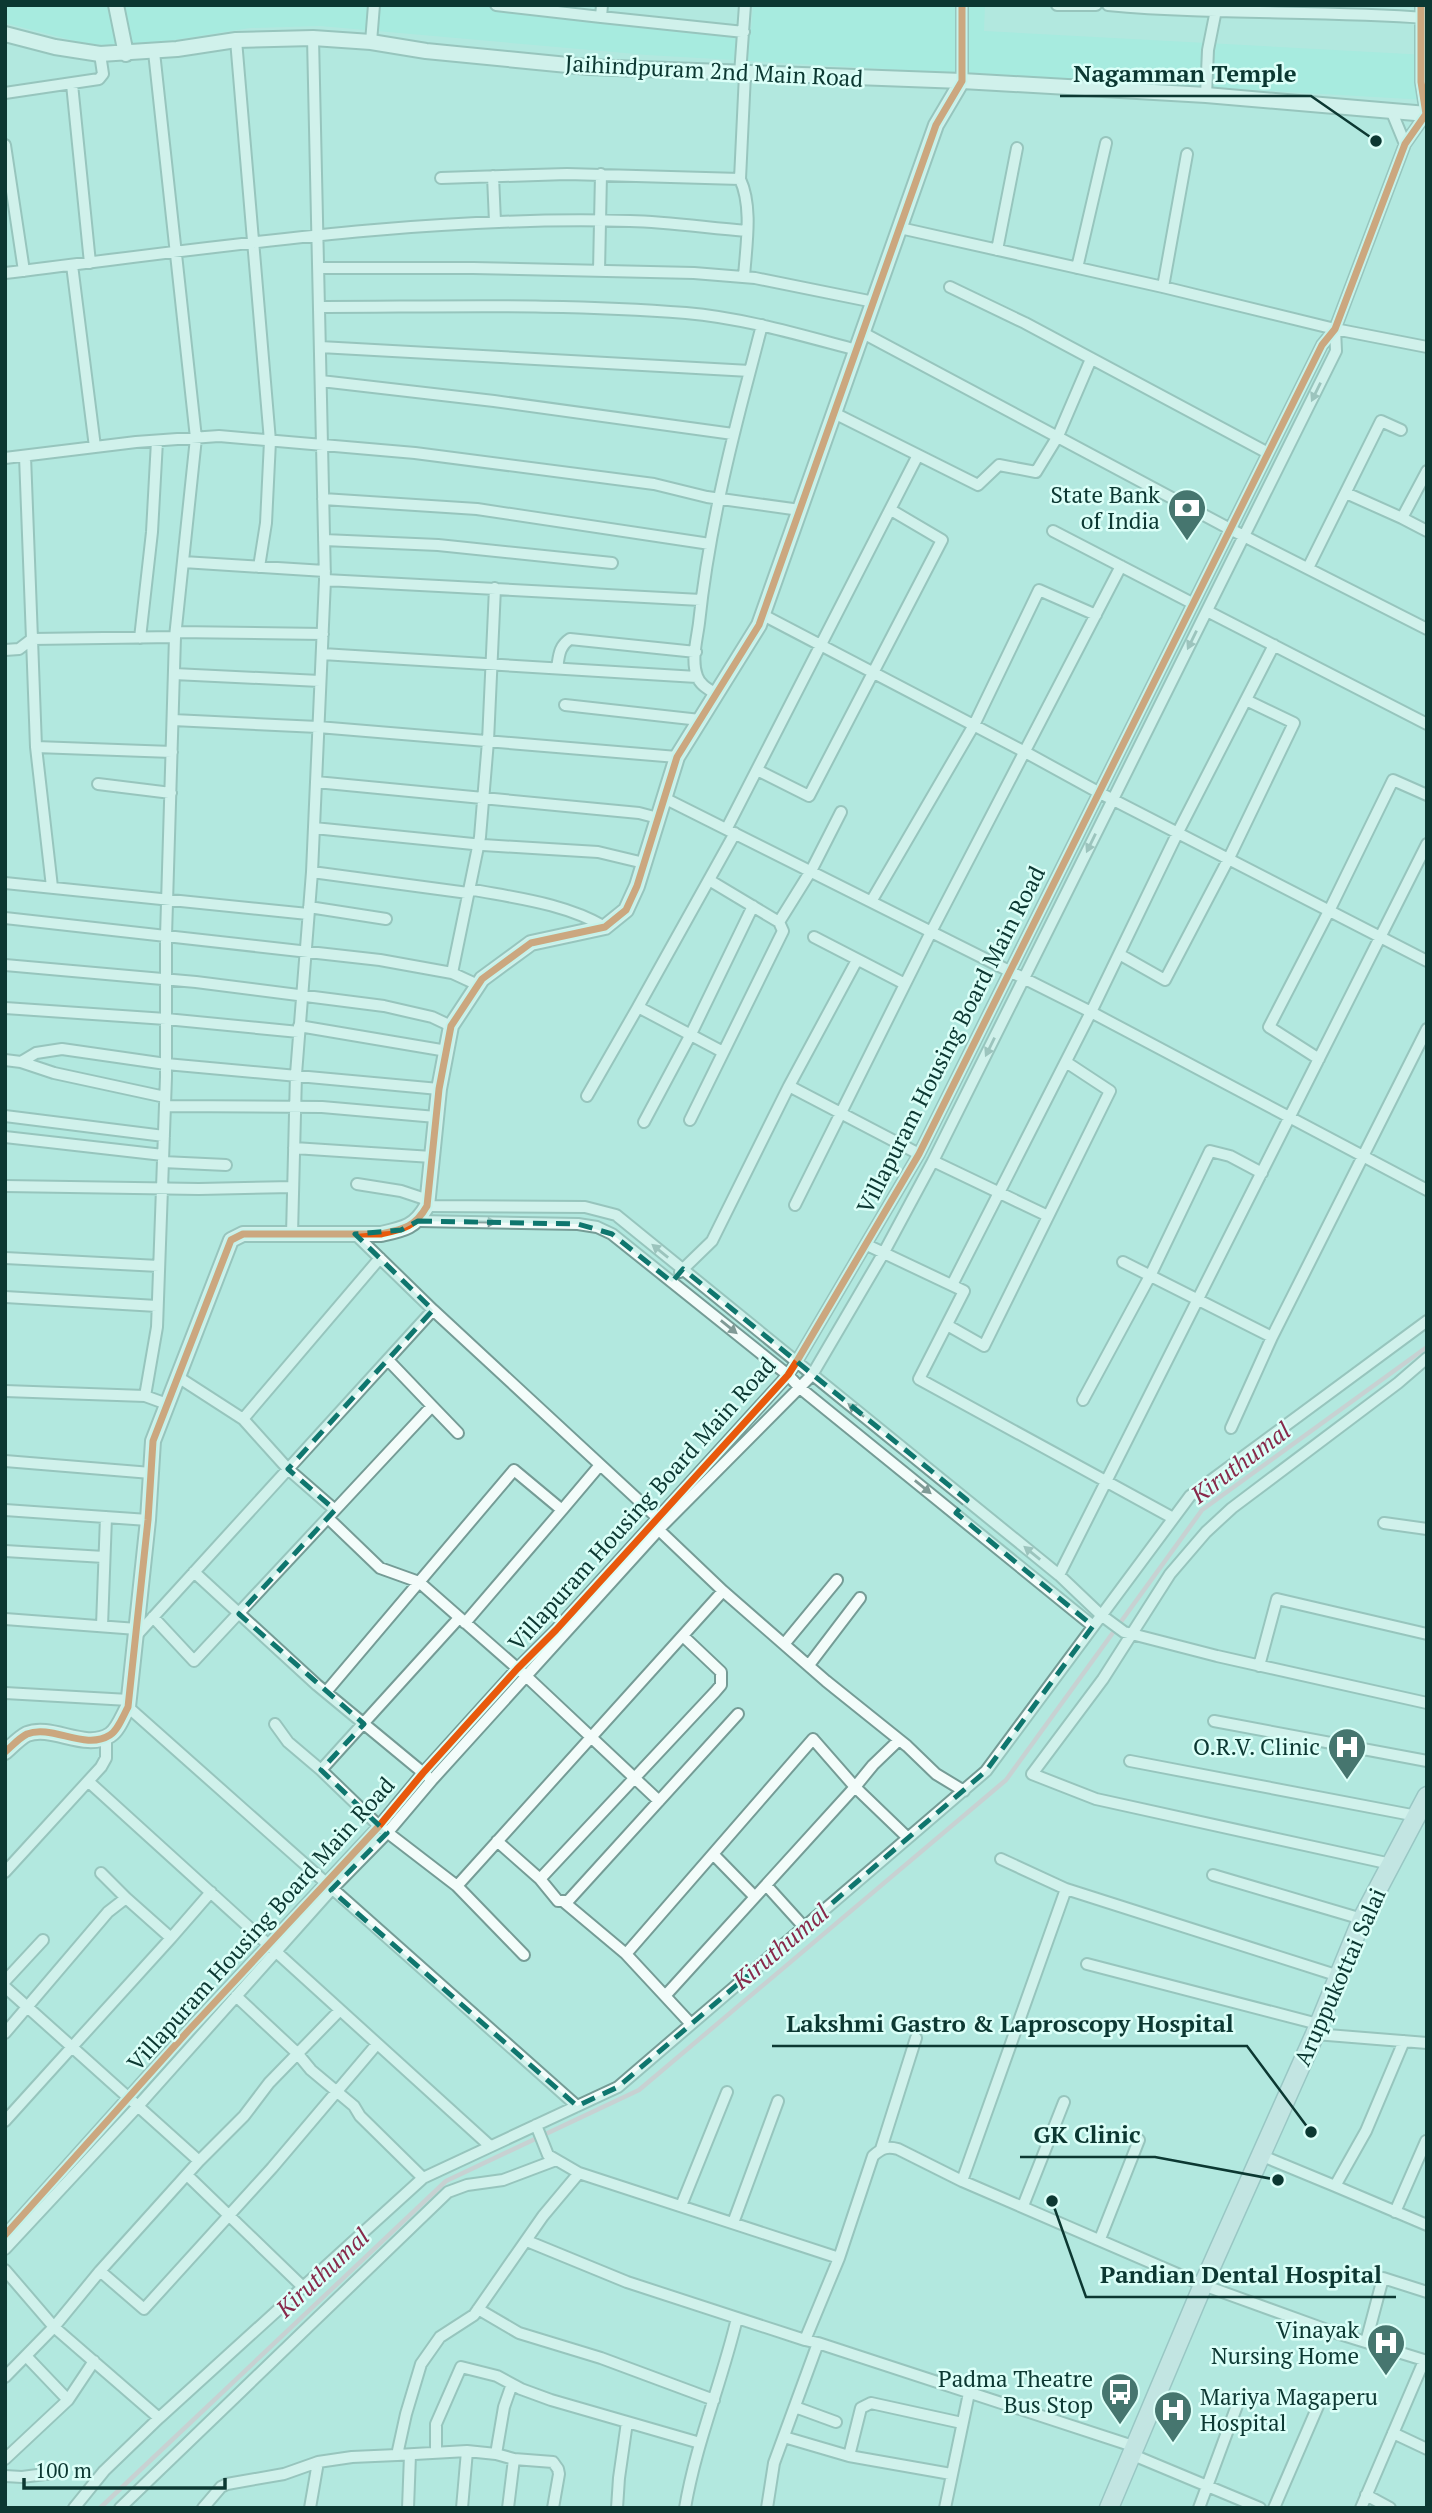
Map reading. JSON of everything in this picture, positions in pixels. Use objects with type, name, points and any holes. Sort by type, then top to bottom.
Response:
[{"type":"main road","name":"Aruppukottai Salai","points":[[1109,2508],[1362,1919],[1427,1796]]},
{"type":"street","points":[[116,5],[126,54]]},
{"type":"street","points":[[371,41],[374,5]]},
{"type":"street","points":[[496,5],[601,11],[744,32]]},
{"type":"street","points":[[745,5],[740,179],[745,189],[747,231],[755,279]]},
{"type":"street","points":[[418,1221],[427,1203],[421,1157],[427,1088],[447,1051],[442,1021],[472,982],[482,979],[531,943],[605,927],[626,910],[637,886],[633,860],[649,815],[664,797],[668,756],[700,720],[759,625],[936,125],[962,80],[962,5]]},
{"type":"street","points":[[1056,5],[1096,5]]},
{"type":"street","points":[[1108,5],[1276,11],[1360,10],[1424,18]]},
{"type":"street","points":[[1421,5],[1424,18],[1421,82],[1426,114]]},
{"type":"street","points":[[1206,95],[1208,50],[1217,9]]},
{"type":"street","name":"Jaihindpuram 2nd Main Road","points":[[5,34],[79,52],[100,54],[126,54],[236,40],[313,38],[371,41],[426,51],[588,67],[962,80],[1206,95],[1426,114]]},
{"type":"street","points":[[291,1225],[296,1074],[312,872],[325,576],[313,38]]},
{"type":"street","points":[[236,40],[270,440],[266,523],[259,567]]},
{"type":"street","points":[[5,1752],[30,1733],[93,1739],[106,1737],[116,1730],[130,1630],[144,1472],[153,1441],[165,1101],[166,936],[175,634],[196,438],[154,51]]},
{"type":"street","points":[[5,93],[72,84],[101,77],[103,74],[100,54]]},
{"type":"street","points":[[72,84],[90,263]]},
{"type":"street","points":[[1391,110],[1405,144]]},
{"type":"street","name":"Villapuram Housing Board Main Road","points":[[661,1524],[704,1470],[788,1375],[919,1154],[1322,345],[1335,329],[1405,144],[1426,114]]},
{"type":"street","points":[[1077,268],[1106,143]]},
{"type":"street","points":[[5,145],[24,271]]},
{"type":"street","points":[[997,250],[1017,148]]},
{"type":"street","points":[[1163,287],[1187,154]]},
{"type":"street","points":[[441,178],[601,174],[740,179]]},
{"type":"street","points":[[599,271],[601,174]]},
{"type":"street","points":[[493,176],[495,222]]},
{"type":"street","points":[[5,273],[254,241],[495,222],[631,221],[747,231]]},
{"type":"street","points":[[900,228],[1335,329],[1427,347]]},
{"type":"street","points":[[72,265],[95,447]]},
{"type":"street","points":[[318,268],[694,273],[755,279],[874,302]]},
{"type":"street","points":[[950,287],[1268,453]]},
{"type":"street","points":[[319,307],[531,307],[687,313],[756,323],[857,350]]},
{"type":"street","points":[[689,676],[695,668],[691,651],[712,498],[756,323]]},
{"type":"street","name":"Villapuram Housing Board Main Road","points":[[5,2235],[129,2096],[384,1829],[477,1716],[521,1673],[556,1630],[812,1374],[884,1254],[933,1161],[1336,351],[1335,329]]},
{"type":"street","points":[[863,333],[1230,529],[1427,629]]},
{"type":"street","points":[[320,347],[744,370]]},
{"type":"street","points":[[834,413],[978,485],[999,464],[1036,472],[1058,436],[1091,359]]},
{"type":"street","points":[[321,381],[494,401],[728,434]]},
{"type":"street","points":[[1308,568],[1381,421],[1401,430]]},
{"type":"street","points":[[5,458],[219,436],[415,453],[654,484],[712,498],[800,510]]},
{"type":"street","points":[[140,638],[155,498],[156,441]]},
{"type":"street","points":[[587,1096],[709,880],[757,770],[918,455]]},
{"type":"street","points":[[24,456],[36,747],[52,887]]},
{"type":"street","points":[[1402,519],[1427,471]]},
{"type":"street","points":[[1346,493],[1427,531]]},
{"type":"street","points":[[323,499],[477,509],[704,543]]},
{"type":"street","points":[[757,770],[809,796],[942,540],[891,510]]},
{"type":"street","points":[[1053,531],[1192,603]]},
{"type":"street","points":[[324,540],[438,545],[612,563]]},
{"type":"street","points":[[183,562],[259,567],[325,576],[697,600]]},
{"type":"street","points":[[795,1205],[932,930],[1121,566]]},
{"type":"street","points":[[452,973],[478,844],[488,741],[495,588]]},
{"type":"street","points":[[872,900],[974,725],[1039,590],[1096,615]]},
{"type":"street","points":[[1207,611],[1427,724]]},
{"type":"street","points":[[763,615],[1113,800],[1427,961]]},
{"type":"street","points":[[5,650],[19,649],[32,639],[140,638],[175,634],[323,634]]},
{"type":"street","points":[[558,668],[560,651],[570,639],[691,651]]},
{"type":"street","points":[[952,1285],[1274,645]]},
{"type":"street","points":[[321,654],[689,676],[716,694]]},
{"type":"street","points":[[174,674],[320,681]]},
{"type":"street","points":[[1119,954],[1164,980],[1230,858],[1294,723],[1246,700]]},
{"type":"street","points":[[565,705],[700,720]]},
{"type":"street","points":[[173,720],[318,727],[668,756]]},
{"type":"street","points":[[36,747],[172,752]]},
{"type":"street","points":[[1319,1059],[1269,1027],[1392,780],[1427,795]]},
{"type":"street","points":[[316,782],[649,815]]},
{"type":"street","points":[[98,784],[171,793]]},
{"type":"street","points":[[664,797],[932,930],[1427,1190]]},
{"type":"street","points":[[779,922],[811,870],[841,812]]},
{"type":"street","points":[[314,828],[478,844],[598,852],[633,860]]},
{"type":"street","points":[[1059,1575],[1427,844]]},
{"type":"street","points":[[312,872],[468,891],[554,905],[586,916],[605,927]]},
{"type":"street","points":[[690,1120],[780,937],[782,926],[709,880]]},
{"type":"street","points":[[5,883],[386,919]]},
{"type":"street","points":[[644,1122],[691,1034],[753,906]]},
{"type":"street","points":[[5,918],[380,960],[452,973],[472,982]]},
{"type":"street","points":[[814,937],[905,984]]},
{"type":"street","points":[[672,1282],[712,1241],[789,1086],[857,960]]},
{"type":"street","points":[[5,965],[227,988],[266,989],[384,1006],[442,1021]]},
{"type":"street","points":[[5,1007],[299,1029],[447,1051]]},
{"type":"street","points":[[638,1007],[723,1052]]},
{"type":"street","points":[[1231,1428],[1272,1337],[1427,1029]]},
{"type":"street","points":[[21,1062],[36,1053],[62,1049],[166,1063],[427,1088]]},
{"type":"street","points":[[5,1060],[165,1101],[295,1106],[424,1116]]},
{"type":"street","points":[[947,1325],[984,1346],[1110,1091],[1066,1062]]},
{"type":"street","points":[[789,1086],[919,1154]]},
{"type":"street","points":[[5,1116],[164,1136]]},
{"type":"street","points":[[5,1137],[226,1165]]},
{"type":"street","points":[[294,1148],[421,1157]]},
{"type":"street","points":[[1083,1400],[1150,1276],[1210,1151],[1230,1156],[1262,1173]]},
{"type":"street","points":[[933,1161],[1048,1216]]},
{"type":"street","points":[[357,1184],[405,1193],[427,1203],[585,1207],[617,1215],[1059,1575],[1105,1618],[1128,1633],[1259,1666],[1427,1703]]},
{"type":"street","points":[[5,1186],[293,1187]]},
{"type":"street","points":[[5,1391],[156,1400],[178,1377],[231,1240],[243,1234],[291,1225],[355,1234],[381,1234],[401,1230],[418,1221],[578,1224],[597,1227],[612,1234],[788,1375],[800,1388],[1093,1626]]},
{"type":"street","points":[[355,1234],[661,1524],[723,1591],[936,1774],[964,1791]]},
{"type":"street","points":[[867,1245],[964,1291],[919,1379],[1173,1518]]},
{"type":"street","points":[[5,1258],[159,1266]]},
{"type":"street","points":[[243,1419],[380,1258]]},
{"type":"street","points":[[1123,1262],[1272,1337]]},
{"type":"street","points":[[5,1297],[157,1306]]},
{"type":"street","points":[[5,1619],[130,1630],[153,1617],[433,1310]]},
{"type":"street","points":[[74,2508],[104,2470],[423,2178],[490,2146],[538,2128],[618,2087],[964,1791],[986,1771],[1093,1626],[1105,1618],[1190,1496],[1427,1321]]},
{"type":"street","points":[[1391,1864],[1096,1799],[1032,1774],[1103,1679],[1128,1633],[1170,1574],[1206,1532],[1232,1508],[1427,1359]]},
{"type":"street","points":[[388,1360],[458,1433]]},
{"type":"street","points":[[178,1377],[243,1419],[380,1568],[419,1582],[659,1801]]},
{"type":"street","points":[[153,1617],[194,1661],[432,1406]]},
{"type":"street","points":[[5,1461],[144,1472]]},
{"type":"street","points":[[321,1770],[462,1620],[600,1465]]},
{"type":"street","points":[[326,1692],[514,1470],[562,1510]]},
{"type":"street","points":[[956,1513],[967,1500]]},
{"type":"street","points":[[5,1510],[139,1518]]},
{"type":"street","points":[[102,1626],[106,1517]]},
{"type":"street","points":[[1384,1523],[1427,1529]]},
{"type":"street","points":[[5,1551],[104,1557]]},
{"type":"street","points":[[194,1572],[326,1692],[427,1776]]},
{"type":"street","points":[[785,1643],[837,1580]]},
{"type":"street","points":[[457,1886],[723,1591]]},
{"type":"street","points":[[809,1665],[860,1598]]},
{"type":"street","points":[[1259,1666],[1277,1598],[1427,1634]]},
{"type":"street","points":[[540,1879],[721,1685],[721,1672],[683,1636]]},
{"type":"street","points":[[5,1693],[120,1701],[577,2106]]},
{"type":"street","points":[[564,1902],[568,1901],[738,1714]]},
{"type":"street","points":[[1214,1721],[1427,1761]]},
{"type":"street","points":[[275,1724],[288,1742],[384,1829],[457,1886],[524,1955]]},
{"type":"street","points":[[5,1872],[89,1782],[106,1758],[106,1737]]},
{"type":"street","points":[[626,1954],[813,1739],[855,1787],[908,1838]]},
{"type":"street","points":[[665,1996],[873,1765],[899,1740]]},
{"type":"street","points":[[1130,1761],[1417,1816]]},
{"type":"street","points":[[89,1782],[490,2146]]},
{"type":"street","points":[[497,1841],[540,1879],[558,1901],[564,1902],[626,1954],[691,2024]]},
{"type":"street","points":[[714,1855],[755,1897]]},
{"type":"street","points":[[1001,1859],[1066,1889],[1339,1976]]},
{"type":"street","points":[[101,1872],[170,1938]]},
{"type":"street","points":[[1213,1875],[1362,1919]]},
{"type":"street","points":[[766,1885],[804,1927]]},
{"type":"street","points":[[962,2181],[1066,1889]]},
{"type":"street","points":[[5,2121],[211,1892]]},
{"type":"street","points":[[5,2033],[108,1912],[126,1898]]},
{"type":"street","points":[[5,1981],[43,1940]]},
{"type":"street","name":"Villapuram Housing Board Main Road","points":[[5,2249],[236,1996],[272,1948]]},
{"type":"street","points":[[1087,1964],[1316,2029],[1427,2043]]},
{"type":"street","points":[[5,1987],[199,2161]]},
{"type":"street","points":[[236,1996],[297,2053],[311,2070],[354,2106],[360,2116],[423,2178]]},
{"type":"street","points":[[5,2377],[54,2326],[199,2161],[244,2116],[297,2053],[340,2010]]},
{"type":"street","points":[[881,2149],[916,2038]]},
{"type":"street","points":[[1335,2186],[1366,2131],[1404,2041]]},
{"type":"street","points":[[100,2272],[144,2309],[229,2216],[377,2044]]},
{"type":"street","points":[[681,2206],[727,2092]]},
{"type":"street","points":[[733,2223],[778,2101]]},
{"type":"street","points":[[1024,2206],[1064,2102]]},
{"type":"street","points":[[538,2128],[552,2157],[579,2173],[839,2258]]},
{"type":"street","points":[[1100,2239],[1139,2140]]},
{"type":"street","points":[[1395,2212],[1426,2141]]},
{"type":"street","points":[[805,2340],[839,2258],[873,2156],[881,2149],[898,2149],[962,2181],[1203,2285],[1425,2361],[1361,2508]]},
{"type":"street","points":[[1260,2155],[1427,2225]]},
{"type":"street","points":[[120,2508],[448,2192],[467,2185],[503,2180],[552,2157]]},
{"type":"street","points":[[397,2455],[421,2364],[440,2337],[474,2315],[579,2173]]},
{"type":"street","points":[[187,2175],[303,2287]]},
{"type":"street","points":[[527,2241],[627,2282],[969,2393],[1135,2451],[1260,2508]]},
{"type":"street","points":[[5,2270],[54,2326],[159,2418]]},
{"type":"street","points":[[1366,2342],[1383,2278],[1427,2292]]},
{"type":"street","points":[[478,2309],[519,2333],[601,2358],[714,2400]]},
{"type":"street","points":[[685,2508],[700,2442],[737,2318]]},
{"type":"street","points":[[767,2508],[774,2463],[818,2343]]},
{"type":"street","points":[[26,2356],[68,2399]]},
{"type":"street","points":[[5,2459],[68,2399],[94,2361]]},
{"type":"street","points":[[436,2452],[436,2424],[461,2368],[497,2376],[551,2400],[700,2442]]},
{"type":"street","points":[[496,2454],[504,2407],[512,2384]]},
{"type":"street","points":[[945,2508],[969,2393]]},
{"type":"street","points":[[1199,2508],[1239,2400]]},
{"type":"street","points":[[849,2456],[861,2408],[871,2403],[962,2423]]},
{"type":"street","points":[[1274,2508],[1318,2406]]},
{"type":"street","points":[[795,2407],[836,2422]]},
{"type":"street","points":[[617,2508],[627,2422]]},
{"type":"street","points":[[1393,2433],[1427,2449]]},
{"type":"street","points":[[784,2437],[849,2456],[951,2474]]},
{"type":"street","points":[[462,2508],[467,2451]]},
{"type":"street","points":[[203,2508],[221,2487],[227,2484],[284,2474],[318,2462],[352,2457],[467,2451],[556,2464],[559,2474],[553,2508]]},
{"type":"street","points":[[408,2508],[410,2455]]},
{"type":"street","points":[[508,2508],[514,2459]]},
{"type":"street","points":[[310,2508],[318,2462]]},
{"type":"street","points":[[5,2476],[53,2473]]},
{"type":"street","points":[[1366,2496],[1390,2508]]},
{"type":"highlighted area","points":[[418,1221],[578,1224],[612,1234],[672,1282],[683,1269],[967,1500],[956,1513],[1093,1626],[986,1771],[618,2087],[577,2106],[331,1890],[387,1833],[321,1770],[364,1724],[239,1614],[335,1510],[288,1469],[433,1310],[355,1234],[401,1230]]},
{"type":"shaded area","points":[[5,5],[478,5],[751,29],[753,5],[985,5],[984,31],[1427,55],[1427,100],[647,55],[320,26],[250,28],[161,42],[103,45],[79,42],[5,23]]},
{"type":"waterway","name":"Kiruthumal","points":[[100,2508],[446,2181],[639,2090],[1006,1780],[1202,1510],[1427,1347]]},
{"type":"cycle path","points":[[5,1752],[27,1734],[37,1732],[79,1739],[100,1739],[115,1730],[128,1707],[148,1520],[153,1441],[231,1240],[243,1234],[381,1234],[413,1223],[427,1206],[439,1089],[451,1026],[482,979],[531,943],[605,927],[626,910],[637,886],[677,757],[759,625],[936,125],[962,81],[962,5]]},
{"type":"cycle path","points":[[5,2235],[189,2030],[379,1826],[517,1669],[556,1630],[788,1375],[797,1361],[919,1154],[1322,345],[1335,329],[1405,144],[1426,114],[1421,82],[1421,5]]},
{"type":"place","name":"Nagamman Temple","points":[[1376,141]]},
{"type":"place","name":"State Bank of India","points":[[1187,542]]},
{"type":"place","name":"O.R.V. Clinic","points":[[1347,1781]]},
{"type":"place","name":"Lakshmi Gastro & Laproscopy Hospital","points":[[1311,2132]]},
{"type":"place","name":"GK Clinic","points":[[1278,2180]]},
{"type":"place","name":"Pandian Dental Hospital","points":[[1052,2201]]},
{"type":"place","name":"Vinayak Nursing Home","points":[[1386,2377]]},
{"type":"place","name":"Padma Theatre Bus Stop","points":[[1120,2426]]},
{"type":"place","name":"Mariya Magaperu Hospital","points":[[1173,2444]]}]
